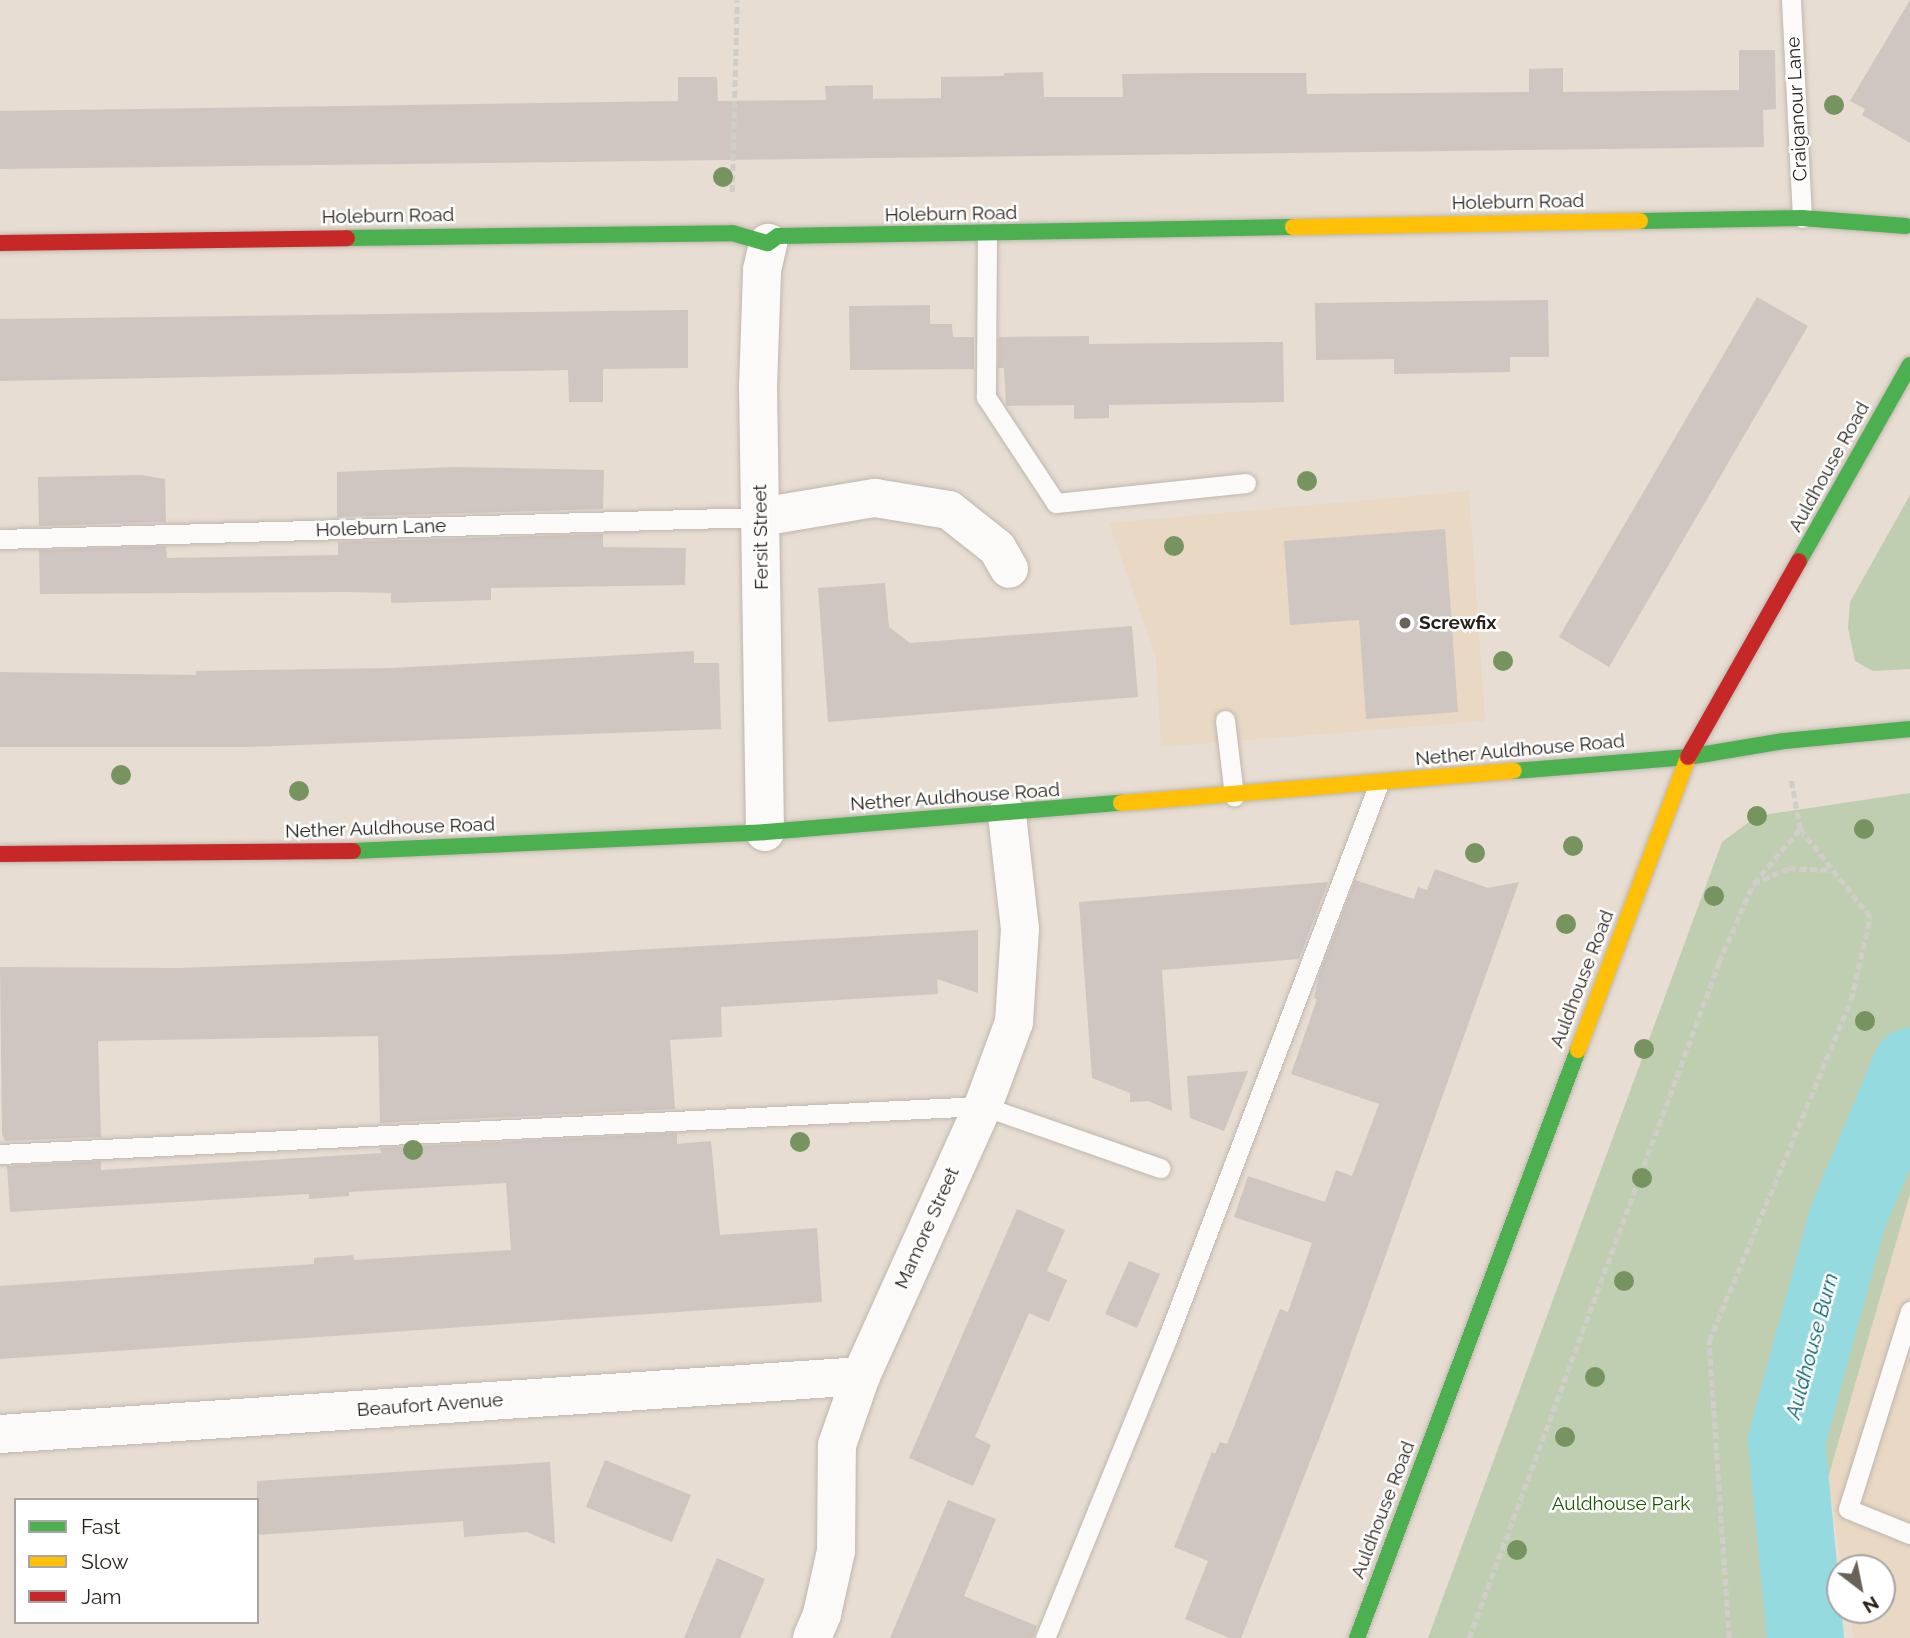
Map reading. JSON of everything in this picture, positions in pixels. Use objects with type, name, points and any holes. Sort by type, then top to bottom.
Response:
[{"type":"street","name":"Holeburn Road","points":[[0,243],[986,235],[1802,218],[1906,226]]},
{"type":"street","name":"Fersit Street","points":[[750,238],[762,270],[758,387],[765,832]]},
{"type":"street","name":"Auldhouse Road","points":[[1357,1638],[1688,757],[1910,365]]},
{"type":"street","points":[[761,517],[875,498],[949,510],[997,548],[1009,569]]},
{"type":"street","name":"Nether Auldhouse Road","points":[[0,854],[412,850],[765,832],[1007,816],[1688,757],[1784,741],[1910,729]]},
{"type":"street","name":"Mamore Street","points":[[812,1638],[822,1614],[836,1551],[837,1445],[861,1376],[983,1105],[1014,1022],[1020,929],[1007,816]]},
{"type":"street","name":"Beaufort Avenue","points":[[0,1434],[861,1376]]},
{"type":"lane","name":"Craiganour Lane","points":[[1791,0],[1802,218]]},
{"type":"lane","points":[[986,235],[986,397],[1056,503],[1246,484]]},
{"type":"lane","name":"Holeburn Lane","points":[[0,539],[761,517]]},
{"type":"lane","points":[[1225,720],[1234,796]]},
{"type":"lane","points":[[1045,1638],[1167,1339],[1379,783]]},
{"type":"lane","points":[[0,1154],[983,1105],[1160,1168]]},
{"type":"lane","points":[[1910,1311],[1848,1509],[1910,1534]]},
{"type":"path","points":[[737,0],[750,238]]},
{"type":"path","points":[[1729,1638],[1709,1341],[1851,1000],[1870,917],[1800,829],[1784,741]]},
{"type":"path","points":[[1469,1638],[1719,962],[1753,884],[1800,829]]},
{"type":"path","points":[[1753,884],[1789,868],[1832,870]]},
{"type":"shaded area","points":[[1469,491],[1485,721],[1161,747],[1156,657],[1109,523]]},
{"type":"shaded area","points":[[1910,1194],[1910,1638],[1854,1638],[1852,1624],[1896,1624],[1896,1554],[1840,1554],[1828,1478]]},
{"type":"green space","points":[[1910,495],[1910,669],[1873,671],[1855,661],[1848,628],[1850,602]]},
{"type":"green space","name":"Auldhouse Park","points":[[1910,793],[1910,1194],[1828,1478],[1819,1638],[1428,1638],[1722,842],[1757,816]]},
{"type":"building","points":[[1910,0],[1910,143],[1862,115],[1865,109],[1850,101]]},
{"type":"building","points":[[1739,50],[1775,50],[1776,109],[1763,110],[1764,147],[0,169],[0,111],[678,101],[678,77],[717,77],[718,101],[826,100],[825,86],[873,85],[873,99],[941,98],[941,77],[1043,72],[1044,97],[1123,97],[1122,74],[1201,73],[1306,73],[1307,94],[1529,92],[1529,69],[1563,68],[1563,92],[1739,90]]},
{"type":"building","points":[[1757,297],[1808,326],[1609,667],[1559,637]]},
{"type":"building","points":[[1548,300],[1549,357],[1510,357],[1510,372],[1394,374],[1394,359],[1316,360],[1315,303]]},
{"type":"building","points":[[930,305],[930,324],[952,324],[953,337],[974,337],[974,369],[850,370],[849,306]]},
{"type":"building","points":[[688,310],[688,368],[603,369],[603,402],[569,402],[568,370],[0,381],[0,319]]},
{"type":"building","points":[[1089,336],[1089,344],[1283,342],[1284,402],[1109,405],[1109,418],[1074,419],[1074,405],[1006,406],[1004,368],[998,368],[999,337]]},
{"type":"building","points":[[454,467],[604,470],[603,509],[337,517],[337,472]]},
{"type":"building","points":[[141,475],[165,479],[166,522],[39,526],[38,477]]},
{"type":"building","name":"Screwfix","points":[[1445,529],[1458,712],[1366,719],[1359,620],[1290,625],[1284,541]]},
{"type":"building","points":[[603,534],[603,547],[686,548],[685,585],[491,588],[491,600],[391,603],[391,593],[40,594],[39,550],[166,546],[167,558],[338,555],[338,542]]},
{"type":"building","points":[[885,583],[889,627],[910,643],[1132,626],[1138,697],[828,722],[818,588]]},
{"type":"building","points":[[694,651],[694,663],[719,663],[721,729],[247,747],[0,747],[0,672],[196,675],[196,671],[393,668]]},
{"type":"building","points":[[1435,869],[1488,888],[1519,882],[1331,1408],[1241,1638],[1229,1638],[1185,1619],[1208,1561],[1174,1547],[1212,1452],[1215,1454],[1220,1442],[1227,1444],[1280,1309],[1288,1312],[1312,1243],[1234,1217],[1248,1176],[1325,1202],[1336,1170],[1352,1176],[1379,1104],[1291,1074],[1317,999],[1314,998],[1319,975],[1355,880],[1414,899],[1418,887],[1427,890]]},
{"type":"building","points":[[1328,882],[1299,959],[1162,970],[1172,1111],[1148,1101],[1130,1102],[1130,1093],[1092,1078],[1079,902]]},
{"type":"building","points":[[978,930],[978,993],[937,979],[938,994],[721,1007],[722,1037],[670,1040],[675,1109],[380,1123],[378,1036],[98,1041],[101,1137],[5,1141],[2,1134],[0,967],[178,968],[564,954]]},
{"type":"building","points":[[1248,1071],[1224,1131],[1190,1118],[1187,1076]]},
{"type":"building","points":[[677,1133],[677,1144],[711,1141],[720,1235],[817,1228],[822,1302],[0,1359],[0,1286],[314,1264],[314,1258],[353,1255],[354,1260],[511,1250],[506,1183],[349,1192],[349,1196],[309,1199],[309,1194],[10,1212],[7,1166],[101,1161],[101,1170],[381,1153],[380,1148]]},
{"type":"building","points":[[1017,1209],[1065,1230],[1047,1271],[1067,1280],[1049,1322],[1029,1313],[975,1437],[991,1445],[973,1486],[909,1458]]},
{"type":"building","points":[[1129,1261],[1160,1274],[1137,1328],[1105,1314]]},
{"type":"building","points":[[605,1460],[691,1495],[672,1542],[586,1507]]},
{"type":"building","points":[[550,1462],[555,1544],[527,1532],[464,1537],[463,1521],[259,1535],[257,1481]]},
{"type":"building","points":[[948,1500],[996,1519],[964,1596],[1037,1626],[1033,1638],[890,1638]]},
{"type":"building","points":[[717,1558],[765,1579],[740,1638],[684,1638]]},
{"type":"waterway","name":"Auldhouse Burn","points":[[1805,1638],[1786,1440],[1846,1220],[1910,1066]]},
{"type":"traffic: fast","points":[[1640,221],[1802,218],[1906,226]]},
{"type":"traffic: fast","points":[[347,238],[732,233],[768,243],[778,236],[1293,227]]},
{"type":"traffic: fast","points":[[1799,561],[1910,365]]},
{"type":"traffic: fast","points":[[1514,771],[1688,757],[1784,741],[1910,729]]},
{"type":"traffic: fast","points":[[353,851],[765,832],[1121,803]]},
{"type":"traffic: fast","points":[[1357,1638],[1578,1050]]},
{"type":"traffic: slow","points":[[1293,227],[1640,221]]},
{"type":"traffic: slow","points":[[1578,1050],[1688,757]]},
{"type":"traffic: slow","points":[[1121,803],[1514,771]]},
{"type":"traffic: jam","points":[[0,243],[347,238]]},
{"type":"traffic: jam","points":[[1688,757],[1799,561]]},
{"type":"traffic: jam","points":[[0,854],[353,851]]},
{"type":"place","name":"Screwfix","points":[[1405,623]]}]
